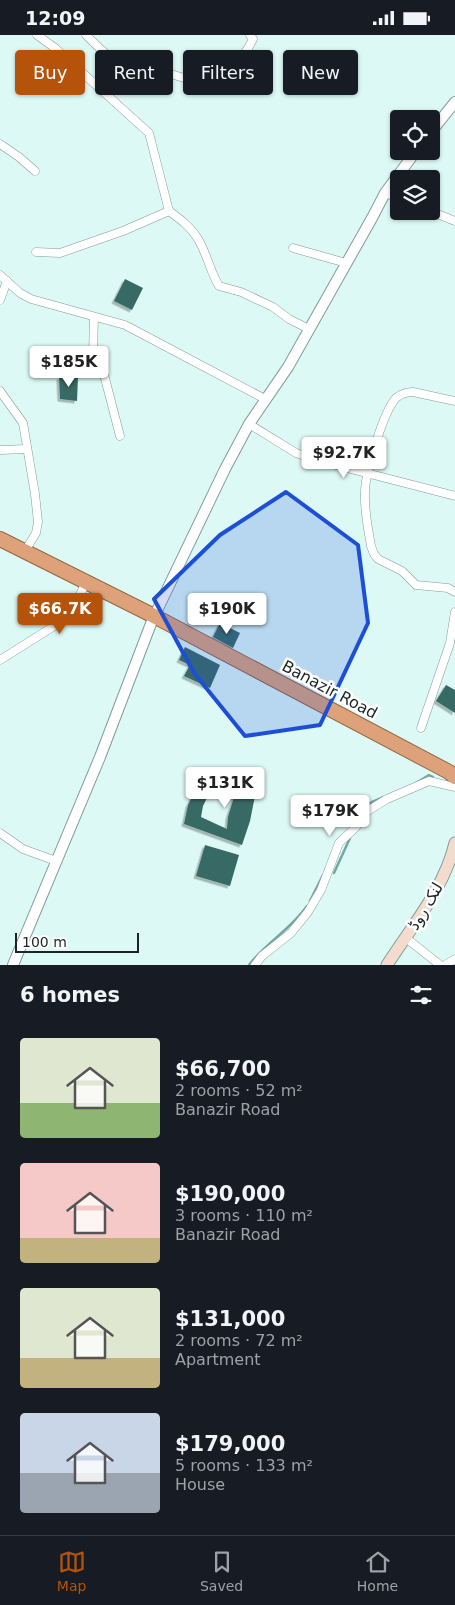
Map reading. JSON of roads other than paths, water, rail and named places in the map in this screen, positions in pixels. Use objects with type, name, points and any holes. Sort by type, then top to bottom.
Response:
[{"type":"highway","name":"Banazir Road","points":[[0,539],[154,616],[449,772],[455,777]]},
{"type":"main road","name":"لنک روڈ","points":[[387,965],[438,888],[455,843]]},
{"type":"street","points":[[37,35],[55,48],[149,133],[169,211],[186,224],[198,238],[212,274],[219,286],[257,299],[309,329]]},
{"type":"street","points":[[86,35],[136,76],[145,77],[155,69],[206,85],[233,68],[248,51],[252,36]]},
{"type":"street","points":[[440,121],[455,102]]},
{"type":"street","points":[[0,145],[19,157],[35,171]]},
{"type":"street","points":[[12,965],[100,757],[154,616],[225,469],[249,423],[288,367],[385,193],[409,160]]},
{"type":"street","points":[[385,193],[390,195]]},
{"type":"street","points":[[36,252],[60,253],[123,231],[169,211]]},
{"type":"street","points":[[440,215],[455,221]]},
{"type":"street","points":[[294,248],[346,263]]},
{"type":"street","points":[[0,275],[20,293],[31,299],[125,325],[265,399]]},
{"type":"street","points":[[0,299],[7,281]]},
{"type":"street","points":[[94,317],[93,354],[102,363],[120,436]]},
{"type":"street","points":[[0,391],[23,423],[35,494],[38,522],[36,533],[25,551]]},
{"type":"street","points":[[455,401],[414,393],[407,393],[396,399],[383,423],[365,491],[365,505],[371,546],[378,559],[402,571],[416,585],[455,591]]},
{"type":"street","points":[[249,423],[296,453],[316,460],[455,496]]},
{"type":"street","points":[[0,451],[26,449]]},
{"type":"street","points":[[0,660],[70,616],[86,582]]},
{"type":"street","points":[[421,728],[450,643],[455,612]]},
{"type":"street","points":[[255,965],[262,956],[291,933],[308,912],[321,890],[340,843],[356,827],[366,812],[387,799],[430,781],[455,787]]},
{"type":"street","points":[[0,833],[23,849],[56,861]]},
{"type":"street","points":[[406,938],[440,965]]},
{"type":"street","points":[[445,965],[455,959]]},
{"type":"waterway","points":[[416,783],[429,775],[433,777]]},
{"type":"waterway","points":[[367,807],[372,802],[384,797]]},
{"type":"waterway","points":[[351,822],[361,813]]},
{"type":"waterway","points":[[334,873],[350,838]]},
{"type":"waterway","points":[[310,901],[323,875]]},
{"type":"waterway","points":[[249,965],[294,922],[307,906]]}]
